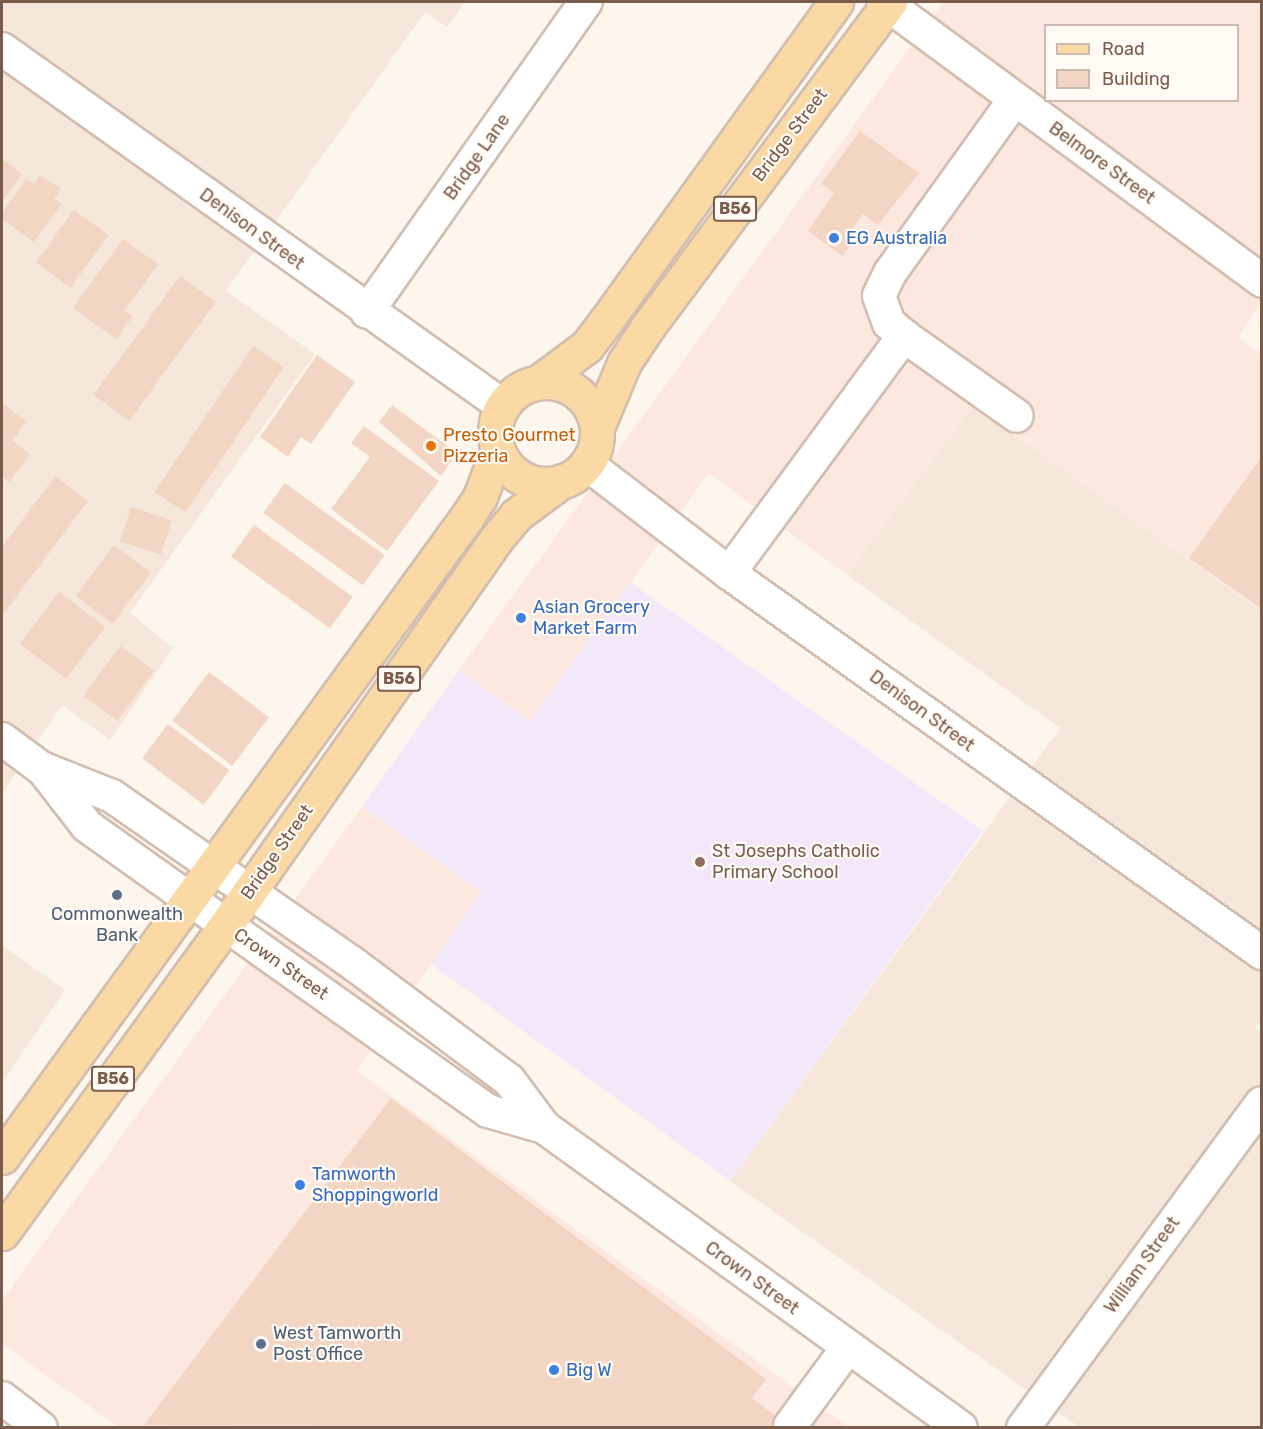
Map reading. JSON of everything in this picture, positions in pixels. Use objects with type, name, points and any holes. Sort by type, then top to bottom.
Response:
[{"type":"main road","name":"B56","points":[[2,1156],[467,517],[483,490],[497,452],[497,419],[503,406],[587,346],[836,2]]},
{"type":"main road","name":"Bridge Street","points":[[599,423],[624,363],[647,328],[887,2]]},
{"type":"main road","points":[[540,381],[554,381],[579,392],[592,406],[599,423]]},
{"type":"main road","name":"B56","points":[[575,472],[595,449],[599,423]]},
{"type":"main road","points":[[497,452],[520,478],[547,484],[575,472]]},
{"type":"main road","name":"Bridge Street","points":[[2,1233],[226,925],[497,538],[516,516],[575,472]]},
{"type":"street","name":"Bridge Lane","points":[[367,312],[586,2]]},
{"type":"street","name":"Belmore Street","points":[[887,2],[1262,281]]},
{"type":"street","name":"Denison Street","points":[[2,49],[367,312],[503,406]]},
{"type":"street","points":[[1015,99],[890,273],[879,296],[889,323],[1017,416]]},
{"type":"street","points":[[729,573],[904,336]]},
{"type":"street","name":"Denison Street","points":[[575,472],[729,573],[1262,953]]},
{"type":"street","name":"Crown Street","points":[[2,739],[41,768],[87,826],[488,1111],[544,1127]]},
{"type":"street","name":"Crown Street","points":[[41,768],[112,796],[249,891],[509,1080],[544,1127],[961,1428]]},
{"type":"street","name":"William Street","points":[[1023,1428],[1262,1103]]},
{"type":"street","points":[[790,1426],[848,1347]]},
{"type":"street","points":[[2,1398],[41,1428]]},
{"type":"shaded area","points":[[2,2],[466,2],[447,27],[425,12],[226,291],[315,354],[130,613],[173,648],[110,740],[62,705],[2,793]]},
{"type":"shaded area","points":[[943,2],[1261,2],[1261,303],[1238,337],[1261,354],[1261,612],[973,405],[847,575],[709,473],[530,722],[459,670]]},
{"type":"shaded area","points":[[973,405],[1261,612],[1262,1019],[1255,1028],[1262,1032],[1261,1427],[1079,1427],[730,1181],[1060,728],[847,575]]},
{"type":"shaded area","name":"St Josephs Catholic Primary School","points":[[630,582],[983,831],[730,1181],[431,964],[481,892],[362,807],[459,670],[530,721]]},
{"type":"shaded area","name":"Tamworth Shoppingworld","points":[[362,807],[481,892],[357,1071],[848,1427],[119,1427],[2,1344],[2,1300]]},
{"type":"shaded area","points":[[2,945],[65,990],[2,1083]]},
{"type":"building","points":[[860,131],[919,173],[878,225],[863,214],[847,236],[853,241],[843,256],[808,231],[834,193],[821,184]]},
{"type":"building","points":[[2,159],[22,174],[2,202]]},
{"type":"building","points":[[40,175],[61,189],[54,198],[61,204],[34,242],[2,219],[2,213],[26,179],[34,184]]},
{"type":"building","points":[[74,210],[109,235],[71,288],[36,263]]},
{"type":"building","points":[[123,239],[158,264],[125,310],[133,316],[116,339],[73,308]]},
{"type":"building","points":[[180,276],[216,302],[129,421],[94,395]]},
{"type":"building","points":[[253,346],[284,367],[185,513],[155,492]]},
{"type":"building","points":[[317,355],[355,382],[311,444],[301,437],[288,457],[260,437]]},
{"type":"building","points":[[2,403],[26,421],[12,441],[30,454],[9,482],[2,476]]},
{"type":"building","points":[[392,405],[457,453],[441,476],[379,422]]},
{"type":"building","points":[[364,426],[439,481],[387,551],[331,509],[370,457],[351,443]]},
{"type":"building","points":[[1262,456],[1262,609],[1189,558]]},
{"type":"building","points":[[55,476],[88,501],[2,616],[2,547]]},
{"type":"building","points":[[285,483],[385,555],[363,585],[263,513]]},
{"type":"building","points":[[131,507],[172,520],[161,555],[120,541]]},
{"type":"building","points":[[254,525],[353,597],[330,628],[231,557]]},
{"type":"building","points":[[114,545],[151,573],[112,624],[75,596]]},
{"type":"building","points":[[59,592],[105,627],[66,679],[20,644]]},
{"type":"building","points":[[120,646],[154,671],[118,721],[84,696]]},
{"type":"building","points":[[209,672],[269,717],[232,766],[172,721]]},
{"type":"building","points":[[168,724],[229,770],[204,805],[142,758]]},
{"type":"building","points":[[391,1098],[766,1379],[752,1398],[792,1428],[144,1425]]},
{"type":"place","name":"EG Australia","points":[[834,238]]},
{"type":"place","name":"Presto Gourmet Pizzeria","points":[[431,446]]},
{"type":"place","name":"Asian Grocery Market Farm","points":[[521,618]]},
{"type":"place","name":"St Josephs Catholic Primary School","points":[[700,862]]},
{"type":"place","name":"Commonwealth Bank","points":[[117,895]]},
{"type":"place","name":"Tamworth Shoppingworld","points":[[300,1185]]},
{"type":"place","name":"West Tamworth Post Office","points":[[261,1344]]},
{"type":"place","name":"Big W","points":[[554,1370]]}]
